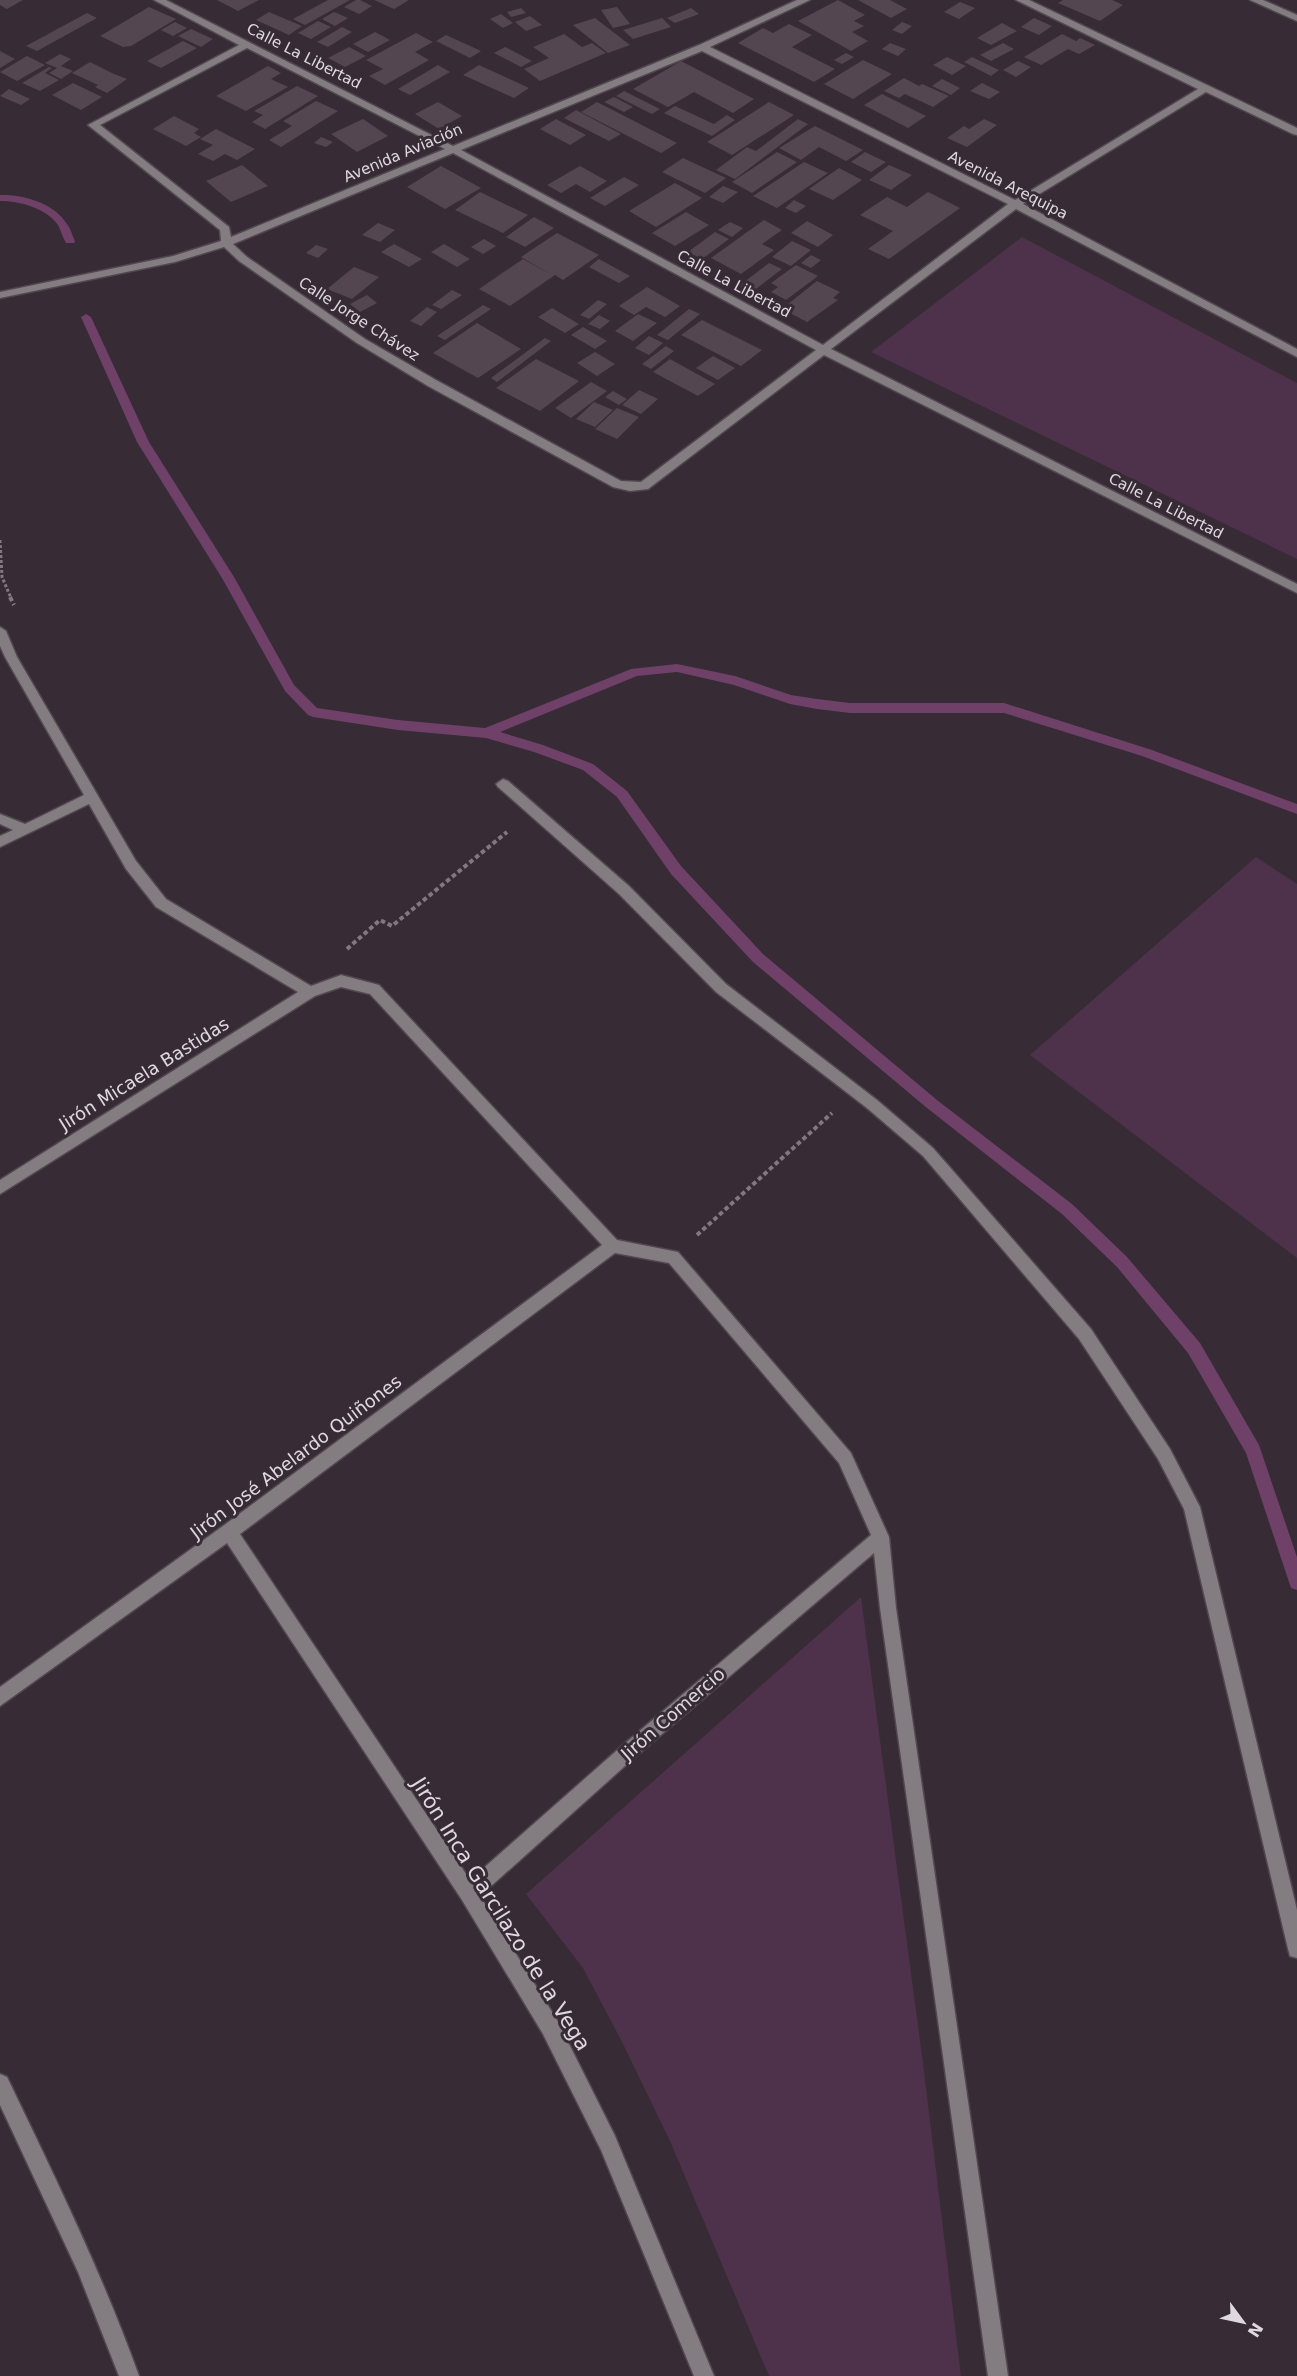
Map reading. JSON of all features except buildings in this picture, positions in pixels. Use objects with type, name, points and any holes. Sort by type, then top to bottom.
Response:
[{"type":"street","name":"Calle La Libertad","points":[[159,0],[452,149],[822,349],[1297,589]]},
{"type":"street","name":"Avenida Aviación","points":[[0,296],[175,259],[226,243],[702,47],[805,0]]},
{"type":"street","points":[[1022,0],[1297,132]]},
{"type":"street","points":[[1255,0],[1297,18]]},
{"type":"street","name":"Calle Jorge Chávez","points":[[248,44],[93,125],[225,229],[226,243],[243,259],[361,341],[432,383],[617,484],[630,487],[644,486],[822,349]]},
{"type":"street","name":"Avenida Arequipa","points":[[702,47],[1015,204],[1297,354]]},
{"type":"street","points":[[822,349],[1015,204],[1206,88]]},
{"type":"street","points":[[0,631],[11,657],[131,865],[161,903],[309,992]]},
{"type":"street","points":[[503,784],[624,890],[721,988],[872,1104],[919,1144],[1085,1334],[1164,1454],[1192,1507],[1297,1949]]},
{"type":"street","points":[[0,842],[91,797]]},
{"type":"street","points":[[0,819],[24,829]]},
{"type":"street","name":"Jirón Micaela Bastidas","points":[[0,1188],[309,992],[341,981],[374,989],[613,1246]]},
{"type":"street","points":[[613,1246],[673,1257],[845,1458],[881,1537],[891,1631],[998,2376]]},
{"type":"street","name":"Jirón José Abelardo Quiñones","points":[[0,1697],[229,1532],[613,1246]]},
{"type":"street","name":"Jirón Inca Garcilazo de la Vega","points":[[229,1532],[468,1894],[550,2027],[608,2143],[704,2376]]},
{"type":"street","name":"Jirón Comercio","points":[[468,1894],[629,1751],[881,1537]]},
{"type":"street","points":[[0,2084],[71,2231],[112,2325],[129,2376]]},
{"type":"path","points":[[0,540],[2,577],[17,610]]},
{"type":"path","points":[[345,951],[380,920],[392,926],[511,830]]},
{"type":"path","points":[[673,1257],[837,1109]]},
{"type":"shaded area","points":[[1022,237],[1297,383],[1297,559],[871,352]]},
{"type":"shaded area","points":[[1256,857],[1297,884],[1297,1258],[1030,1055]]},
{"type":"shaded area","points":[[861,1597],[923,2063],[961,2376],[769,2376],[670,2141],[621,2040],[583,1968],[526,1894]]},
{"type":"waterway","points":[[0,198],[25,201],[50,212],[62,224],[70,241]]},
{"type":"waterway","points":[[86,317],[143,442],[228,577],[289,688],[313,712],[398,725],[486,733]]},
{"type":"waterway","points":[[486,733],[635,672],[677,668],[735,681],[790,699],[817,704],[850,708],[1004,708],[1147,753],[1297,809]]},
{"type":"waterway","points":[[486,733],[538,748],[588,767],[622,794],[676,870],[758,958],[932,1104],[1067,1209],[1122,1262],[1194,1348],[1253,1450],[1297,1582]]}]
